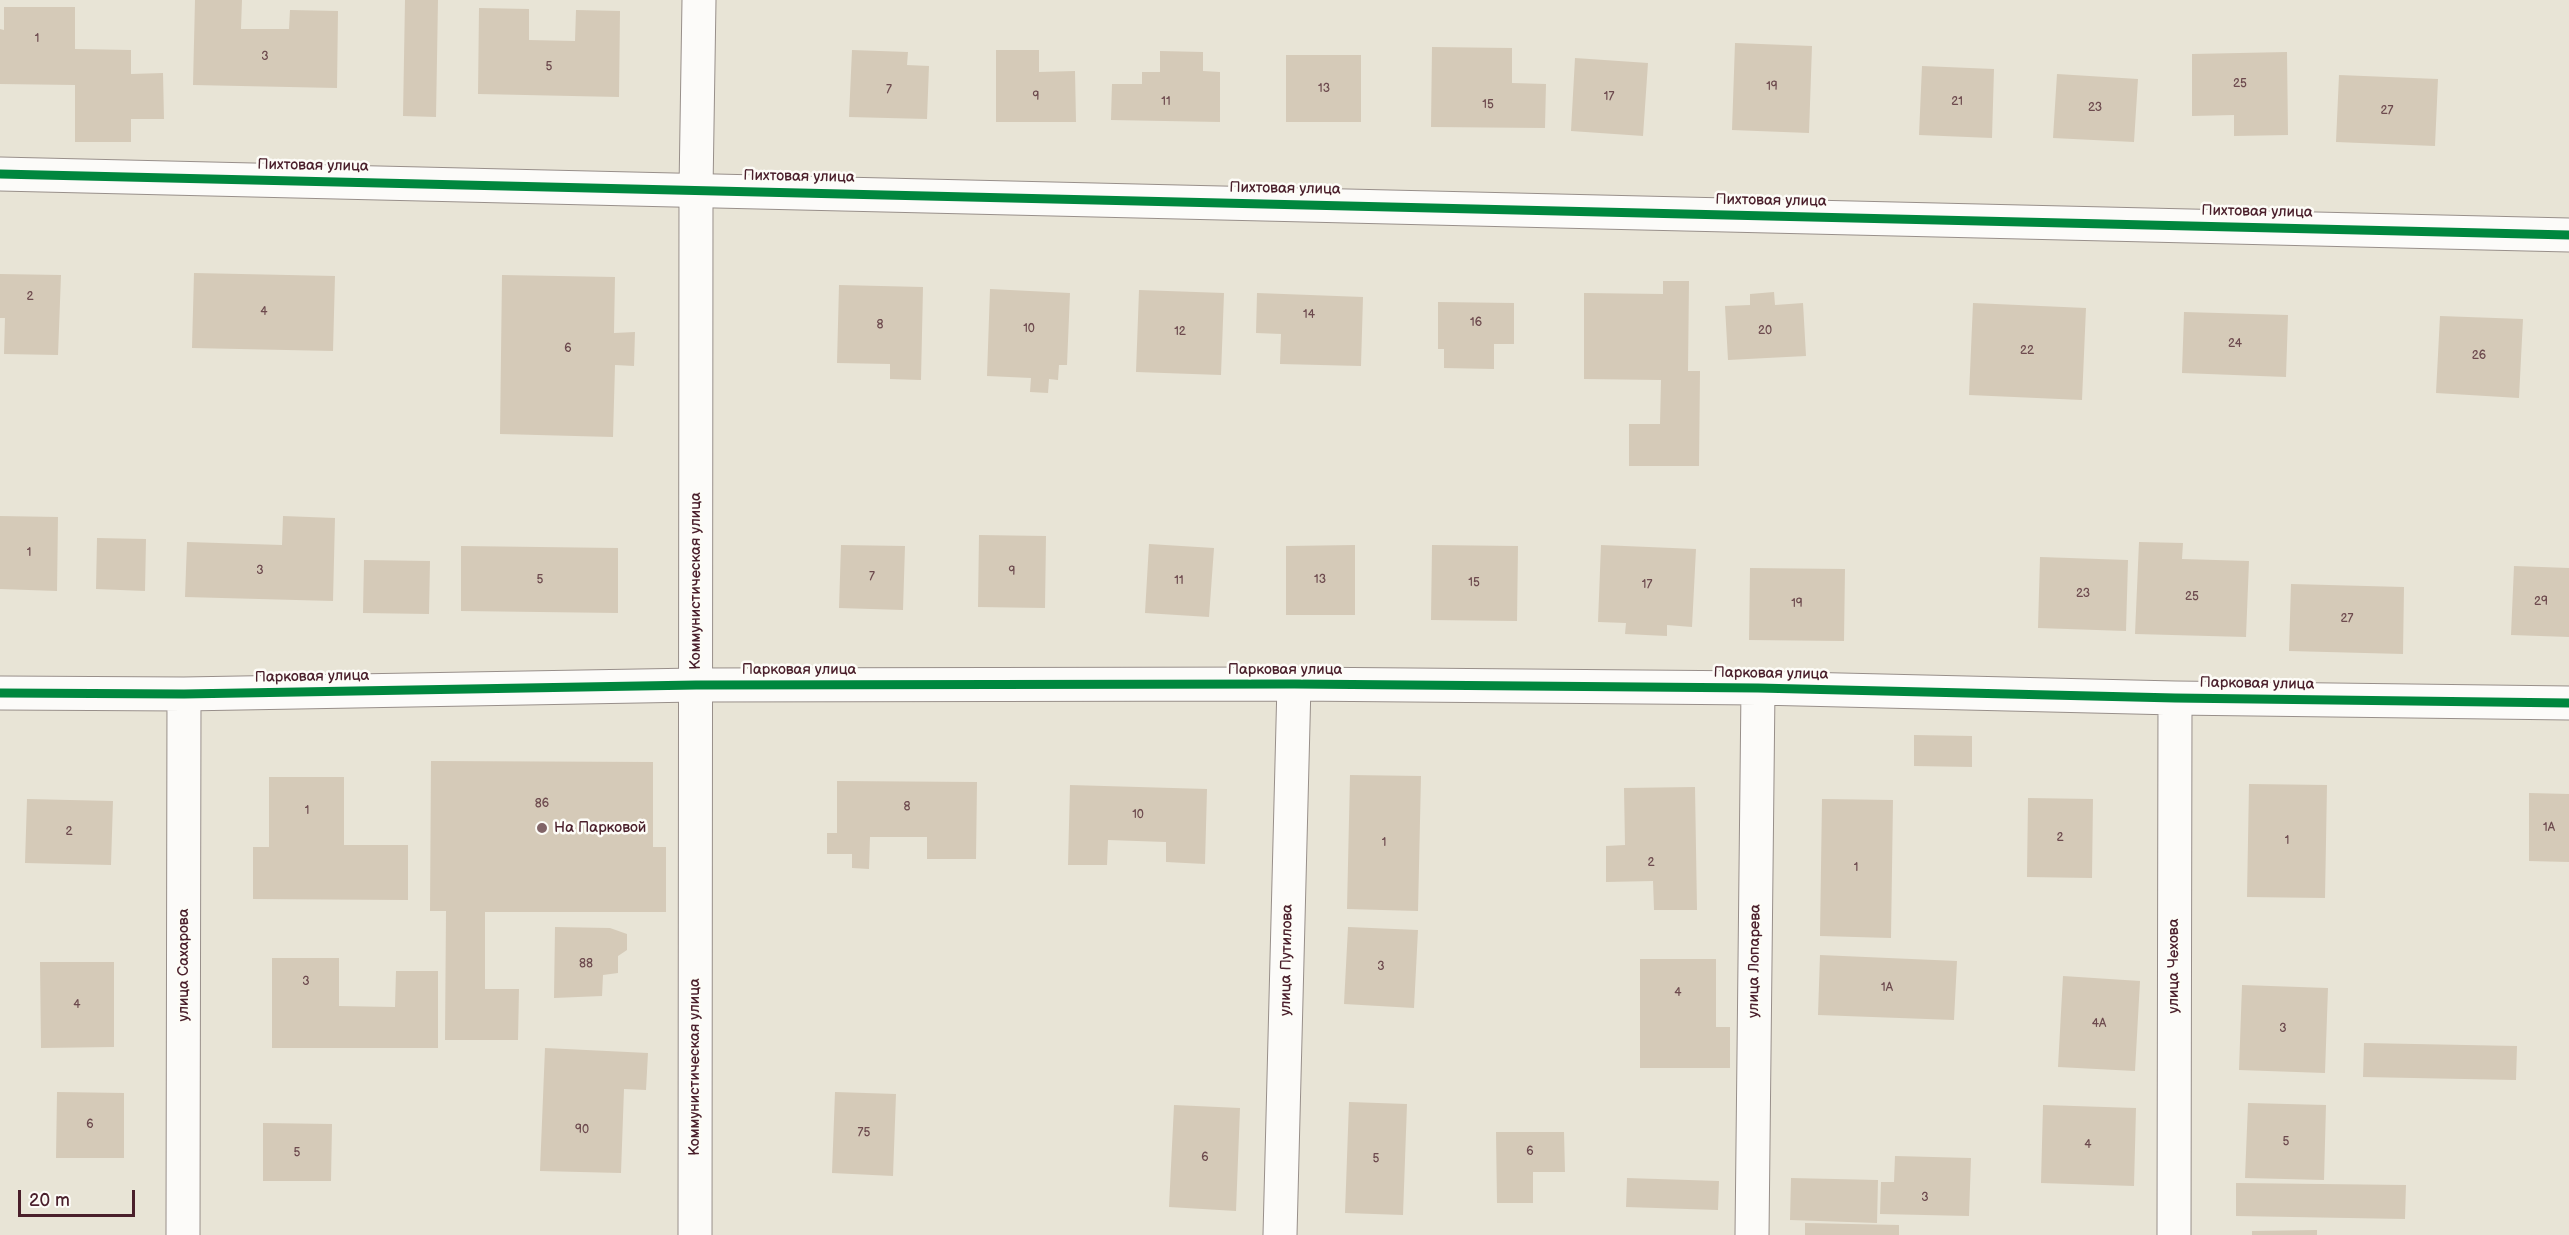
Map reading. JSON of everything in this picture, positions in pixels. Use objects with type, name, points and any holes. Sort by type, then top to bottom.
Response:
[{"type":"street","name":"Коммунистическая улица","points":[[695,1235],[696,189],[699,0]]},
{"type":"street","name":"Пихтовая улица","points":[[0,174],[2569,235]]},
{"type":"street","name":"Парковая улица","points":[[0,693],[184,694],[696,685],[1294,684],[1758,688],[2175,698],[2569,703]]},
{"type":"street","name":"улица Путилова","points":[[1280,1235],[1294,684]]},
{"type":"street","name":"улица Лопарева","points":[[1752,1235],[1758,688]]},
{"type":"street","name":"улица Сахарова","points":[[183,1235],[184,694]]},
{"type":"street","name":"улица Чехова","points":[[2174,1235],[2175,698]]},
{"type":"building","points":[[195,0],[242,0],[241,29],[289,29],[290,10],[338,11],[337,88],[193,85]]},
{"type":"building","points":[[405,0],[438,0],[436,117],[403,116]]},
{"type":"building","points":[[4,7],[75,7],[75,49],[131,50],[131,74],[163,73],[164,119],[131,119],[131,142],[75,142],[75,85],[0,84],[0,29],[4,30]]},
{"type":"building","points":[[479,8],[529,9],[529,40],[575,41],[576,10],[620,11],[619,97],[478,94]]},
{"type":"building","points":[[1735,43],[1812,46],[1809,133],[1732,130]]},
{"type":"building","points":[[1432,47],[1512,48],[1512,83],[1546,84],[1545,128],[1431,127]]},
{"type":"building","points":[[852,50],[908,52],[907,65],[929,66],[927,119],[849,117]]},
{"type":"building","points":[[996,50],[1039,50],[1039,72],[1075,71],[1076,122],[996,122]]},
{"type":"building","points":[[1160,51],[1203,52],[1203,71],[1220,72],[1220,122],[1111,120],[1112,84],[1142,84],[1142,72],[1160,72]]},
{"type":"building","points":[[2287,52],[2288,135],[2234,136],[2234,115],[2192,116],[2192,54]]},
{"type":"building","points":[[1286,55],[1361,55],[1361,122],[1286,122]]},
{"type":"building","points":[[1575,58],[1648,63],[1643,136],[1571,131]]},
{"type":"building","points":[[1922,66],[1994,69],[1992,138],[1919,135]]},
{"type":"building","points":[[2057,74],[2138,79],[2134,142],[2053,138]]},
{"type":"building","points":[[2339,75],[2438,79],[2435,146],[2336,142]]},
{"type":"building","points":[[194,273],[335,276],[333,351],[192,348]]},
{"type":"building","points":[[0,274],[61,275],[58,355],[4,354],[5,318],[0,318]]},
{"type":"building","points":[[502,275],[615,277],[614,333],[635,332],[634,366],[615,365],[613,437],[500,434]]},
{"type":"building","points":[[1663,281],[1689,281],[1688,371],[1700,371],[1699,466],[1629,466],[1629,424],[1660,424],[1661,380],[1584,379],[1584,293],[1663,294]]},
{"type":"building","points":[[839,285],[923,287],[921,380],[890,379],[890,364],[837,363]]},
{"type":"building","points":[[990,289],[1070,293],[1067,365],[1059,365],[1058,380],[1049,379],[1048,393],[1030,392],[1031,378],[987,376]]},
{"type":"building","points":[[1139,290],[1224,293],[1221,375],[1136,372]]},
{"type":"building","points":[[1774,292],[1775,305],[1803,303],[1806,356],[1728,360],[1725,306],[1750,305],[1750,294]]},
{"type":"building","points":[[1257,293],[1363,297],[1361,366],[1280,364],[1281,334],[1256,333]]},
{"type":"building","points":[[1438,302],[1514,303],[1514,344],[1494,344],[1494,369],[1444,368],[1444,349],[1438,349]]},
{"type":"building","points":[[1973,303],[2086,308],[2082,400],[1969,395]]},
{"type":"building","points":[[2184,312],[2288,315],[2286,377],[2182,373]]},
{"type":"building","points":[[2440,316],[2523,319],[2519,398],[2436,393]]},
{"type":"building","points":[[0,516],[58,517],[57,591],[0,589]]},
{"type":"building","points":[[283,516],[335,518],[333,601],[185,597],[187,542],[282,545]]},
{"type":"building","points":[[979,535],[1046,536],[1045,608],[978,607]]},
{"type":"building","points":[[97,538],[146,539],[145,591],[96,589]]},
{"type":"building","points":[[2139,542],[2183,543],[2182,559],[2249,561],[2246,637],[2135,634]]},
{"type":"building","points":[[1149,544],[1214,548],[1209,617],[1145,613]]},
{"type":"building","points":[[841,545],[905,546],[903,610],[839,608]]},
{"type":"building","points":[[1355,545],[1355,615],[1286,615],[1286,546]]},
{"type":"building","points":[[1432,545],[1518,546],[1517,621],[1431,620]]},
{"type":"building","points":[[1601,545],[1696,549],[1692,627],[1667,625],[1667,636],[1625,634],[1626,623],[1598,622]]},
{"type":"building","points":[[461,546],[618,548],[618,613],[461,611]]},
{"type":"building","points":[[2040,557],[2128,560],[2126,631],[2038,628]]},
{"type":"building","points":[[364,560],[430,561],[429,614],[363,613]]},
{"type":"building","points":[[2514,566],[2569,568],[2569,637],[2511,635]]},
{"type":"building","points":[[1750,568],[1845,569],[1844,641],[1749,640]]},
{"type":"building","points":[[2291,584],[2404,587],[2403,654],[2289,651]]},
{"type":"building","points":[[1914,735],[1972,736],[1972,767],[1914,766]]},
{"type":"building","points":[[431,761],[653,762],[653,847],[666,847],[666,912],[485,912],[485,989],[519,989],[518,1040],[445,1040],[446,911],[430,911]]},
{"type":"building","points":[[1350,775],[1421,776],[1418,911],[1347,909]]},
{"type":"building","points":[[269,777],[344,777],[344,845],[408,845],[408,900],[253,899],[253,847],[269,847]]},
{"type":"building","points":[[837,781],[977,782],[976,859],[927,859],[927,837],[870,837],[869,869],[852,868],[852,854],[827,854],[827,833],[837,833]]},
{"type":"building","points":[[2249,784],[2327,785],[2325,898],[2247,897]]},
{"type":"building","points":[[1070,785],[1207,789],[1205,864],[1166,862],[1166,842],[1108,840],[1107,865],[1068,865]]},
{"type":"building","points":[[1695,787],[1697,910],[1654,910],[1653,881],[1606,882],[1606,846],[1625,845],[1624,788]]},
{"type":"building","points":[[2529,793],[2569,794],[2569,862],[2529,861]]},
{"type":"building","points":[[2028,798],[2093,799],[2092,878],[2027,877]]},
{"type":"building","points":[[27,799],[113,801],[111,865],[25,863]]},
{"type":"building","points":[[1822,799],[1893,800],[1891,938],[1820,936]]},
{"type":"building","points":[[555,927],[610,928],[627,934],[627,950],[618,956],[618,973],[603,975],[602,996],[554,998]]},
{"type":"building","points":[[1348,927],[1418,930],[1414,1008],[1344,1004]]},
{"type":"building","points":[[1820,955],[1957,961],[1954,1020],[1818,1015]]},
{"type":"building","points":[[272,958],[339,958],[339,1006],[395,1007],[396,971],[438,971],[438,1048],[272,1048]]},
{"type":"building","points":[[1640,959],[1716,959],[1716,1027],[1730,1027],[1730,1068],[1640,1068]]},
{"type":"building","points":[[40,962],[114,962],[114,1047],[41,1048]]},
{"type":"building","points":[[2063,976],[2140,981],[2135,1071],[2058,1067]]},
{"type":"building","points":[[2242,985],[2328,988],[2325,1073],[2239,1070]]},
{"type":"building","points":[[2364,1043],[2517,1046],[2516,1080],[2363,1077]]},
{"type":"building","points":[[545,1048],[648,1053],[646,1090],[624,1089],[621,1173],[540,1171]]},
{"type":"building","points":[[57,1092],[124,1093],[124,1158],[56,1158]]},
{"type":"building","points":[[835,1092],[896,1094],[893,1176],[832,1173]]},
{"type":"building","points":[[1349,1102],[1407,1104],[1403,1215],[1345,1213]]},
{"type":"building","points":[[2248,1103],[2326,1105],[2324,1180],[2245,1178]]},
{"type":"building","points":[[1174,1105],[1240,1108],[1236,1211],[1169,1207]]},
{"type":"building","points":[[2043,1105],[2136,1108],[2134,1186],[2041,1183]]},
{"type":"building","points":[[263,1123],[332,1124],[331,1181],[263,1181]]},
{"type":"building","points":[[1496,1132],[1564,1132],[1565,1172],[1533,1172],[1533,1203],[1497,1203]]},
{"type":"building","points":[[1895,1156],[1971,1158],[1969,1216],[1880,1214],[1881,1182],[1894,1182]]},
{"type":"building","points":[[1627,1178],[1719,1181],[1718,1210],[1626,1207]]},
{"type":"building","points":[[1791,1178],[1878,1180],[1877,1223],[1790,1220]]},
{"type":"building","points":[[2236,1183],[2406,1185],[2405,1219],[2236,1216]]},
{"type":"building","points":[[1805,1223],[1899,1225],[1899,1235],[1805,1235]]},
{"type":"building","points":[[2317,1230],[2317,1235],[2252,1235],[2252,1231]]},
{"type":"cycle path","points":[[0,174],[2569,235]]},
{"type":"cycle path","points":[[0,693],[184,694],[696,685],[1294,684],[1758,688],[2175,698],[2569,703]]},
{"type":"place","name":"На Парковой","points":[[542,828]]}]
